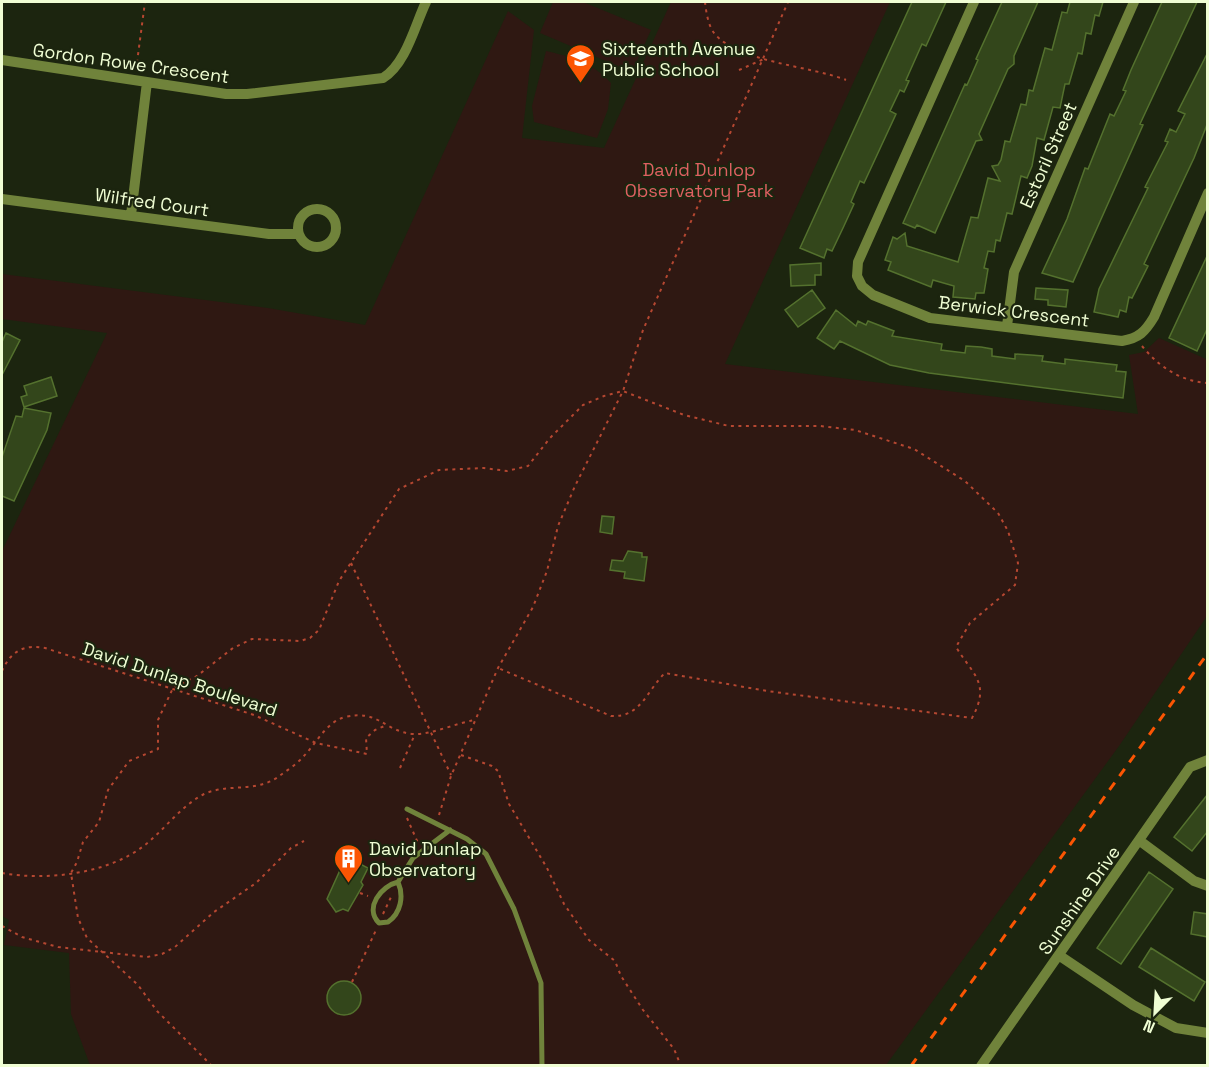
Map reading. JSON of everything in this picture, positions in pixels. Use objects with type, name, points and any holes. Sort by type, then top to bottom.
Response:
[{"type":"street","name":"Gordon Rowe Crescent","points":[[2,60],[147,82],[247,94],[383,78],[391,73],[398,62],[426,2]]},
{"type":"street","name":"Berwick Crescent","points":[[974,2],[858,262],[857,276],[862,286],[873,295],[930,318],[1122,341],[1136,338]]},
{"type":"street","name":"Estoril Street","points":[[1007,326],[1014,272],[1134,2]]},
{"type":"street","points":[[131,215],[147,82]]},
{"type":"street","points":[[1136,338],[1146,330],[1154,317],[1208,193]]},
{"type":"street","name":"Wilfred Court","points":[[2,199],[269,234],[299,234]]},
{"type":"street","name":"Sunshine Drive","points":[[981,1065],[1060,956],[1190,767],[1208,760]]},
{"type":"street","points":[[1140,840],[1194,881],[1208,886]]},
{"type":"street","points":[[1060,956],[1133,1005],[1176,1028],[1208,1034]]},
{"type":"lane","points":[[407,809],[467,839],[486,854],[514,909],[541,983],[542,1065]]},
{"type":"lane","points":[[398,882],[402,895],[396,914],[388,922],[379,923],[374,916],[376,900],[385,888],[398,882],[413,858],[450,830]]},
{"type":"path","points":[[136,70],[144,2]]},
{"type":"path","points":[[705,2],[713,32],[727,44],[765,58],[827,72],[846,80]]},
{"type":"path","points":[[437,824],[451,776],[498,668],[533,607],[547,571],[562,516],[622,391],[643,330],[788,2]]},
{"type":"path","points":[[739,70],[765,58]]},
{"type":"path","points":[[1136,338],[1166,370],[1195,382],[1208,383]]},
{"type":"path","points":[[212,1065],[157,1011],[138,985],[87,938],[78,918],[71,873],[83,842],[99,822],[108,790],[129,761],[158,749],[158,720],[173,688],[197,676],[233,648],[252,639],[300,641],[310,638],[319,630],[328,613],[331,599],[390,500],[407,483],[439,470],[484,468],[507,471],[528,466],[550,438],[583,405],[622,391],[684,415],[729,426],[820,426],[855,430],[885,437],[914,449],[943,466],[983,497],[998,513],[1008,531],[1018,563],[1018,577],[1015,585],[970,623],[956,647],[973,668],[980,685],[980,702],[972,717],[768,692],[665,673],[637,709],[623,717],[611,716],[498,668]]},
{"type":"path","points":[[351,563],[451,776]]},
{"type":"path","name":"David Dunlap Boulevard","points":[[2,671],[8,658],[18,650],[32,646],[45,648],[254,714],[315,743],[367,754],[366,738],[375,730],[387,725]]},
{"type":"path","points":[[2,873],[45,875],[71,873],[124,859],[146,844],[203,795],[225,788],[256,787],[275,779],[301,759],[330,725],[343,718],[367,714],[398,731],[415,734],[430,732],[454,723],[475,720]]},
{"type":"path","points":[[400,768],[415,734]]},
{"type":"path","points":[[460,755],[492,766],[498,771],[509,804],[548,868],[564,904],[589,940],[615,961],[621,976],[644,1010],[674,1048],[681,1065]]},
{"type":"path","points":[[407,817],[422,851]]},
{"type":"path","points":[[2,926],[40,943],[147,957],[162,954],[175,947],[214,912],[256,883],[291,849],[304,841]]},
{"type":"path","points":[[360,892],[370,897]]},
{"type":"path","points":[[352,982],[393,892]]},
{"type":"green space","points":[[553,2],[583,2],[651,30],[632,72],[540,33]]},
{"type":"green space","name":"David Dunlop Observatory Park","points":[[671,2],[890,2],[725,364],[1138,414],[1129,355],[1144,352],[1159,338],[1206,359],[1207,356],[1207,616],[1119,746],[886,1065],[90,1065],[71,1014],[69,953],[4,945],[9,920],[2,916],[2,551],[107,333],[2,319],[2,274],[268,308],[365,325],[508,11],[534,30],[522,138],[604,148]]},
{"type":"green space","points":[[546,51],[581,61],[611,83],[608,109],[597,138],[534,122],[532,106]]},
{"type":"building","points":[[912,2],[946,2],[926,46],[922,44],[906,80],[909,81],[904,92],[900,90],[890,111],[896,114],[864,183],[860,181],[851,202],[854,204],[843,228],[832,251],[827,249],[824,258],[800,248]]},
{"type":"building","points":[[1002,2],[1038,2],[1014,56],[1014,64],[1008,69],[979,134],[982,140],[976,141],[935,233],[917,225],[915,228],[903,223],[965,84],[967,85],[978,60],[976,59]]},
{"type":"building","points":[[1070,2],[1103,2],[1099,16],[1095,15],[1091,34],[1086,33],[1082,54],[1078,53],[1069,84],[1065,84],[1060,108],[1053,107],[1044,140],[1037,138],[1032,166],[1027,178],[1021,176],[1012,214],[1007,213],[1000,241],[996,240],[994,252],[988,251],[984,268],[988,269],[984,293],[976,293],[975,299],[953,297],[954,286],[933,280],[931,287],[888,270],[891,262],[885,260],[893,237],[897,239],[905,233],[907,246],[958,262],[971,217],[978,218],[988,178],[1000,181],[992,166],[998,165],[1001,160],[1005,141],[1010,142],[1021,104],[1026,105],[1029,90],[1033,91],[1045,48],[1052,50],[1062,12],[1067,13]]},
{"type":"building","points":[[1162,2],[1197,2],[1140,124],[1143,125],[1073,282],[1042,273],[1067,219],[1085,168],[1088,169],[1110,114],[1114,116],[1126,91],[1123,90],[1131,70]]},
{"type":"building","points":[[1208,52],[1208,122],[1194,158],[1144,264],[1148,266],[1132,298],[1129,297],[1126,312],[1120,310],[1118,317],[1094,312],[1099,289],[1148,188],[1145,187],[1168,142],[1165,141],[1170,129],[1176,132],[1185,114],[1178,111]]},
{"type":"building","points":[[1208,254],[1208,327],[1197,351],[1169,338]]},
{"type":"building","points":[[821,263],[821,275],[815,275],[815,285],[791,286],[790,265]]},
{"type":"building","points":[[1036,288],[1068,290],[1066,307],[1048,305],[1048,300],[1035,299]]},
{"type":"building","points":[[812,290],[825,308],[798,327],[785,310]]},
{"type":"building","points":[[836,310],[856,326],[858,321],[866,325],[868,321],[894,331],[892,336],[942,344],[941,350],[965,353],[966,346],[981,347],[992,349],[992,356],[1015,359],[1015,354],[1031,355],[1043,356],[1042,361],[1065,364],[1065,359],[1117,365],[1116,371],[1126,372],[1123,398],[929,373],[890,365],[840,341],[834,349],[817,338]]},
{"type":"building","points":[[6,333],[20,340],[2,375],[2,342]]},
{"type":"building","points":[[51,377],[57,396],[24,407],[21,397],[27,395],[24,386]]},
{"type":"building","points":[[24,408],[51,413],[47,430],[14,501],[2,496],[2,457],[16,416],[22,417]]},
{"type":"building","points":[[602,516],[614,517],[612,534],[600,532]]},
{"type":"building","points":[[628,551],[642,553],[642,557],[647,557],[644,581],[624,578],[625,572],[610,570],[612,560],[623,561]]},
{"type":"building","points":[[1208,794],[1208,831],[1192,851],[1174,837]]},
{"type":"building","name":"David Dunlap Observatory","points":[[356,856],[360,858],[362,865],[368,868],[361,882],[363,885],[348,911],[343,909],[336,912],[327,899],[345,859],[348,861]]},
{"type":"building","points":[[1149,872],[1173,889],[1121,964],[1097,948]]},
{"type":"building","points":[[1194,912],[1208,914],[1208,937],[1191,934]]},
{"type":"building","points":[[1151,948],[1205,982],[1194,1001],[1139,967]]},
{"type":"building","points":[[344,981],[356,986],[361,998],[356,1010],[344,1015],[332,1010],[327,998],[332,986]]},
{"type":"railway","points":[[911,1066],[1208,653]]},
{"type":"place","name":"Sixteenth Avenue Public School","points":[[581,84]]},
{"type":"place","name":"David Dunlap Observatory","points":[[348,884]]}]
